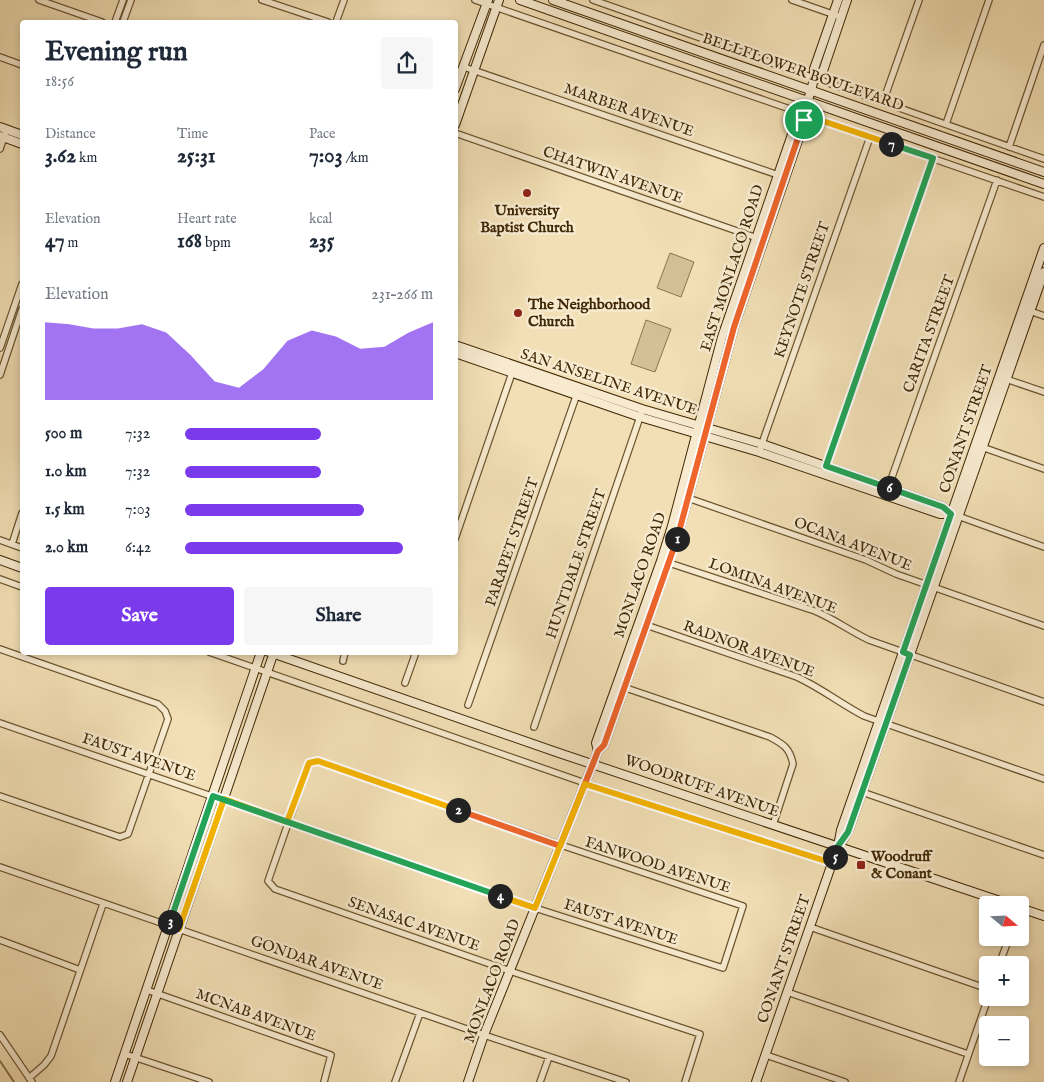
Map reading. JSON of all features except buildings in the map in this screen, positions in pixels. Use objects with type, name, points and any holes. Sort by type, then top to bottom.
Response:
[{"type":"main road","name":"BELLFLOWER BOULEVARD","points":[[520,0],[1044,184]]},
{"type":"main road","name":"BELLFLOWER BOULEVARD","points":[[554,0],[1044,172]]},
{"type":"main road","name":"EAST MONLACO ROAD","points":[[702,431],[759,239],[781,176],[797,120],[802,114],[811,89],[814,69],[838,0]]},
{"type":"main road","points":[[814,78],[823,71],[847,0]]},
{"type":"main road","points":[[458,82],[487,2]]},
{"type":"main road","points":[[458,116],[498,4]]},
{"type":"main road","points":[[3,132],[20,135]]},
{"type":"main road","points":[[3,132],[20,143]]},
{"type":"main road","name":"CONANT STREET","points":[[756,1082],[838,846],[841,830],[859,791],[1027,310],[1044,248]]},
{"type":"main road","name":"CONANT STREET","points":[[1027,310],[1044,272]]},
{"type":"main road","name":"SAN ANSELINE AVENUE","points":[[458,346],[577,392],[702,431],[823,475],[943,507],[955,515]]},
{"type":"main road","name":"SAN ANSELINE AVENUE","points":[[458,354],[514,369]]},
{"type":"main road","name":"SAN ANSELINE AVENUE","points":[[702,431],[762,444],[826,466],[887,492]]},
{"type":"main road","name":"MONLACO ROAD","points":[[468,1082],[484,1036],[598,751],[604,745],[621,686],[665,562],[702,431]]},
{"type":"main road","points":[[0,560],[20,567]]},
{"type":"main road","points":[[115,1082],[260,655]]},
{"type":"main road","points":[[127,1082],[268,672],[272,655]]},
{"type":"main road","name":"WOODRUFF AVENUE","points":[[278,655],[985,896]]},
{"type":"main road","points":[[1029,911],[1044,916]]},
{"type":"street","points":[[38,0],[96,20]]},
{"type":"street","points":[[116,20],[122,0]]},
{"type":"street","points":[[124,20],[131,0]]},
{"type":"street","points":[[262,0],[322,20]]},
{"type":"street","points":[[337,20],[344,0]]},
{"type":"street","points":[[475,0],[498,4],[802,114],[1044,196]]},
{"type":"street","name":"BELLFLOWER BOULEVARD","points":[[593,0],[1044,159]]},
{"type":"street","points":[[792,0],[841,17]]},
{"type":"street","points":[[883,102],[918,0]]},
{"type":"street","points":[[946,124],[989,0]]},
{"type":"street","points":[[1009,147],[1044,45]]},
{"type":"street","points":[[0,57],[20,64]]},
{"type":"street","name":"MARBER AVENUE","points":[[464,67],[781,176]]},
{"type":"street","points":[[0,149],[3,132]]},
{"type":"street","name":"CHATWIN AVENUE","points":[[458,135],[759,239]]},
{"type":"street","name":"KEYNOTE STREET","points":[[759,452],[870,137]]},
{"type":"street","points":[[823,475],[933,158]]},
{"type":"street","name":"CARITA STREET","points":[[887,492],[997,180]]},
{"type":"street","points":[[0,348],[20,290]]},
{"type":"street","points":[[1027,310],[1044,316]]},
{"type":"street","points":[[0,375],[20,315]]},
{"type":"street","points":[[2,341],[10,344]]},
{"type":"street","points":[[458,530],[514,369]]},
{"type":"street","points":[[1003,377],[1044,392]]},
{"type":"street","name":"PARAPET STREET","points":[[468,705],[577,392]]},
{"type":"street","name":"HUNTDALE STREET","points":[[534,727],[641,413]]},
{"type":"street","points":[[979,446],[1044,469]]},
{"type":"street","name":"OCANA AVENUE","points":[[684,497],[866,560],[896,574],[1044,626]]},
{"type":"street","name":"SAN ANSELINE AVENUE","points":[[955,515],[1044,547]]},
{"type":"street","points":[[12,544],[20,519]]},
{"type":"street","points":[[0,540],[20,547]]},
{"type":"street","name":"LOMINA AVENUE","points":[[665,562],[815,611],[869,640],[1044,702]]},
{"type":"street","points":[[0,579],[20,586]]},
{"type":"street","name":"RADNOR AVENUE","points":[[643,624],[797,677],[815,685],[848,708],[882,723],[1044,778]]},
{"type":"street","points":[[0,649],[158,704],[165,711],[168,720],[128,834],[120,837],[0,796]]},
{"type":"street","points":[[219,655],[585,784],[832,863]]},
{"type":"street","points":[[342,661],[344,655]]},
{"type":"street","points":[[405,683],[415,655]]},
{"type":"street","points":[[621,686],[770,737],[786,746],[792,755],[793,764],[773,824]]},
{"type":"street","name":"FAUST AVENUE","points":[[0,723],[535,908],[723,968],[733,938]]},
{"type":"street","name":"FANWOOD AVENUE","points":[[287,822],[309,763],[318,761],[560,846],[743,906],[733,938]]},
{"type":"street","points":[[859,791],[1044,855]]},
{"type":"street","name":"SENASAC AVENUE","points":[[287,822],[268,881],[275,889],[510,971],[700,1034],[685,1082]]},
{"type":"street","name":"GONDAR AVENUE","points":[[0,867],[612,1080],[626,1082]]},
{"type":"street","points":[[0,1035],[30,1080],[51,1056],[103,904]]},
{"type":"street","points":[[810,927],[979,985]]},
{"type":"street","points":[[0,940],[80,970]]},
{"type":"street","name":"MCNAB AVENUE","points":[[146,990],[331,1055],[324,1082]]},
{"type":"street","points":[[787,992],[968,1054]]},
{"type":"street","points":[[959,1082],[985,1006]]},
{"type":"street","points":[[395,1082],[420,1013]]},
{"type":"street","points":[[125,1054],[209,1082]]},
{"type":"street","points":[[766,1055],[845,1082]]},
{"type":"street","points":[[540,1082],[549,1057]]},
{"type":"shaded area","points":[[670,253],[694,262],[681,297],[657,288]]},
{"type":"shaded area","points":[[646,320],[671,329],[655,372],[631,364]]},
{"type":"waterway","points":[[0,1061],[14,1082]]},
{"type":"place","name":"University Baptist Church","points":[[527,193]]},
{"type":"place","name":"The Neighborhood Church","points":[[518,313]]},
{"type":"place","name":"Woodruff & Conant","points":[[861,865]]},
{"type":"route","points":[[804,120],[734,327],[706,428],[704,442],[669,563],[604,745],[598,751],[560,846],[318,761],[309,763],[287,822],[224,799],[179,929],[169,925],[213,796],[224,799],[232,802],[287,822],[535,908],[560,846],[585,784],[832,863],[838,846],[848,832],[910,655],[903,652],[951,514],[943,507],[826,466],[933,158],[802,114],[804,120]]}]
